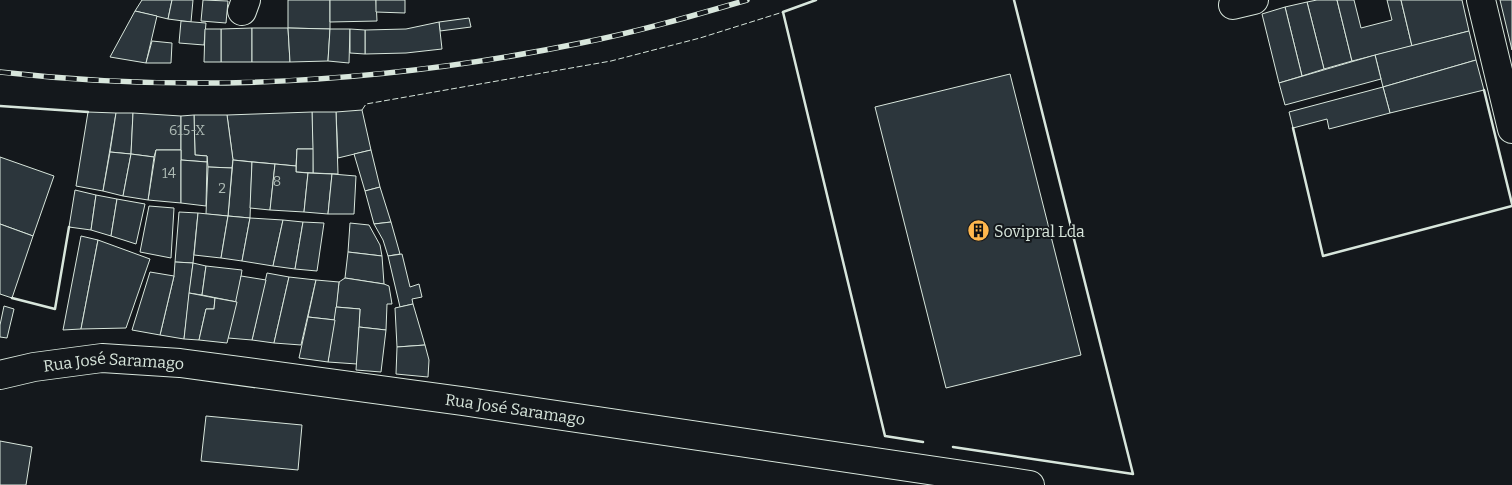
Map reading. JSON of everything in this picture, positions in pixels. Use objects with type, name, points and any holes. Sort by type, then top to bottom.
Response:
[{"type":"street","points":[[1481,0],[1512,129]]},
{"type":"street","name":"Rua José Saramago","points":[[0,375],[102,358],[180,363],[462,401],[1030,485]]},
{"type":"building","points":[[142,0],[172,0],[168,19],[135,11]]},
{"type":"building","points":[[172,0],[193,0],[191,22],[168,19]]},
{"type":"building","points":[[203,0],[228,1],[226,23],[201,21]]},
{"type":"building","points":[[288,0],[330,0],[330,29],[288,28]]},
{"type":"building","points":[[330,0],[376,0],[377,21],[330,22]]},
{"type":"building","points":[[376,0],[405,0],[405,13],[376,12]]},
{"type":"building","points":[[1337,0],[1352,61],[1324,69],[1307,2]]},
{"type":"building","points":[[1337,0],[1354,0],[1361,28],[1392,20],[1387,0],[1401,0],[1412,46],[1352,61]]},
{"type":"building","points":[[1401,0],[1462,0],[1469,31],[1412,46]]},
{"type":"building","points":[[1500,0],[1512,0],[1512,50]]},
{"type":"building","points":[[1307,2],[1324,69],[1302,76],[1285,7]]},
{"type":"building","points":[[1285,7],[1302,76],[1279,83],[1262,14]]},
{"type":"building","points":[[135,11],[157,16],[146,63],[110,57]]},
{"type":"building","points":[[469,18],[471,27],[440,31],[439,22]]},
{"type":"building","points":[[181,21],[206,23],[204,45],[179,43]]},
{"type":"building","points":[[439,22],[442,49],[406,53],[365,54],[365,30],[406,29]]},
{"type":"building","points":[[252,28],[252,62],[221,62],[221,29]]},
{"type":"building","points":[[252,28],[288,28],[290,62],[252,62]]},
{"type":"building","points":[[288,28],[330,29],[328,61],[290,62]]},
{"type":"building","points":[[205,29],[221,29],[221,62],[204,62]]},
{"type":"building","points":[[330,29],[350,29],[349,63],[328,61]]},
{"type":"building","points":[[350,29],[365,30],[365,54],[350,53]]},
{"type":"building","points":[[1469,31],[1476,60],[1383,87],[1375,55]]},
{"type":"building","points":[[152,41],[172,43],[171,63],[146,63]]},
{"type":"building","points":[[1375,55],[1381,79],[1285,105],[1279,83]]},
{"type":"building","points":[[1476,60],[1484,90],[1390,113],[1383,87]]},
{"type":"building","name":"Sovipral Lda","points":[[1010,74],[1081,355],[946,388],[875,107]]},
{"type":"building","points":[[1383,87],[1390,113],[1329,129],[1327,119],[1293,128],[1289,112]]},
{"type":"building","points":[[362,110],[371,150],[338,158],[336,112]]},
{"type":"building","points":[[88,112],[116,113],[103,191],[76,186]]},
{"type":"building","points":[[312,112],[336,112],[338,174],[313,173]]},
{"type":"building","points":[[312,112],[313,149],[297,149],[296,166],[233,160],[227,115]]},
{"type":"building","points":[[116,113],[133,113],[131,154],[110,152]]},
{"type":"building","points":[[133,113],[181,116],[181,150],[156,150],[154,157],[131,154]]},
{"type":"building","points":[[194,115],[227,115],[233,160],[232,168],[208,167],[207,156],[195,155]]},
{"type":"building","points":[[194,115],[195,155],[207,156],[207,162],[181,160],[181,116]]},
{"type":"building","points":[[297,149],[313,149],[313,173],[296,172]]},
{"type":"building","points":[[156,150],[181,150],[181,203],[148,200]]},
{"type":"building","points":[[371,150],[380,187],[365,191],[354,154]]},
{"type":"building","points":[[110,152],[131,154],[123,196],[103,191]]},
{"type":"building","points":[[131,154],[154,157],[148,200],[123,196]]},
{"type":"building","points":[[0,157],[54,176],[33,236],[0,224]]},
{"type":"building","points":[[181,160],[207,162],[206,206],[181,203]]},
{"type":"building","points":[[233,160],[252,162],[250,218],[228,216]]},
{"type":"building","points":[[252,162],[275,164],[270,210],[250,208]]},
{"type":"building","points":[[275,164],[296,166],[296,172],[308,173],[304,212],[270,210]]},
{"type":"building","points":[[208,167],[232,168],[228,216],[206,214]]},
{"type":"building","points":[[308,173],[332,174],[328,214],[304,212]]},
{"type":"building","points":[[332,174],[356,176],[354,214],[328,214]]},
{"type":"building","points":[[380,187],[391,222],[374,224],[365,191]]},
{"type":"building","points":[[75,190],[96,195],[91,230],[69,227]]},
{"type":"building","points":[[96,195],[117,199],[111,236],[91,230]]},
{"type":"building","points":[[117,199],[145,204],[136,244],[111,236]]},
{"type":"building","points":[[149,206],[174,208],[171,258],[140,252]]},
{"type":"building","points":[[179,212],[198,213],[193,263],[175,262]]},
{"type":"building","points":[[198,213],[228,216],[221,258],[194,255]]},
{"type":"building","points":[[228,216],[250,218],[242,261],[221,258]]},
{"type":"building","points":[[250,218],[283,220],[273,266],[242,261]]},
{"type":"building","points":[[283,220],[303,222],[295,269],[273,266]]},
{"type":"building","points":[[303,222],[324,223],[317,271],[295,269]]},
{"type":"building","points":[[391,222],[400,254],[388,256],[383,240],[374,224]]},
{"type":"building","points":[[350,223],[369,225],[380,245],[382,256],[348,252]]},
{"type":"building","points":[[0,224],[33,236],[12,298],[0,294]]},
{"type":"building","points":[[81,236],[98,240],[81,329],[63,330]]},
{"type":"building","points":[[98,240],[150,259],[126,328],[81,329]]},
{"type":"building","points":[[348,252],[382,256],[384,284],[345,278]]},
{"type":"building","points":[[402,254],[410,287],[419,284],[422,297],[412,299],[413,304],[400,307],[388,256]]},
{"type":"building","points":[[175,262],[193,263],[184,339],[160,335],[174,276]]},
{"type":"building","points":[[193,263],[206,266],[202,295],[189,293]]},
{"type":"building","points":[[206,266],[242,270],[237,302],[202,295]]},
{"type":"building","points":[[150,272],[174,276],[160,335],[132,330]]},
{"type":"building","points":[[267,273],[289,277],[274,343],[252,340]]},
{"type":"building","points":[[241,276],[266,280],[252,340],[228,338]]},
{"type":"building","points":[[289,277],[316,280],[301,345],[274,343]]},
{"type":"building","points":[[345,278],[389,286],[392,304],[387,304],[386,330],[359,327],[360,309],[336,307],[339,282]]},
{"type":"building","points":[[316,280],[339,282],[335,320],[308,317]]},
{"type":"building","points":[[189,293],[215,298],[214,309],[206,309],[199,340],[184,339]]},
{"type":"building","points":[[215,298],[237,302],[227,343],[199,340],[206,309],[214,309]]},
{"type":"building","points":[[413,304],[425,345],[397,347],[395,308]]},
{"type":"building","points":[[4,306],[14,309],[7,338],[0,337],[0,325]]},
{"type":"building","points":[[336,307],[360,309],[357,364],[328,362]]},
{"type":"building","points":[[308,317],[335,320],[328,362],[299,358]]},
{"type":"building","points":[[359,327],[386,330],[381,372],[356,370]]},
{"type":"building","points":[[425,345],[429,360],[428,377],[396,374],[397,347]]},
{"type":"building","points":[[206,416],[302,425],[298,470],[201,461]]},
{"type":"building","points":[[0,441],[32,447],[26,485],[0,485]]},
{"type":"railway","points":[[0,72],[73,79],[219,83],[365,75],[437,67],[602,39],[747,0]]},
{"type":"fence","points":[[362,110],[366,104],[611,61],[700,38],[783,12]]},
{"type":"wall","points":[[816,0],[783,12],[885,436],[923,442]]},
{"type":"wall","points":[[953,447],[1133,474],[1014,0]]},
{"type":"wall","points":[[1484,90],[1512,204]]},
{"type":"wall","points":[[0,106],[88,112]]},
{"type":"wall","points":[[1293,128],[1323,256],[1512,206]]},
{"type":"wall","points":[[12,298],[55,309],[69,227]]},
{"type":"place","name":"Sovipral Lda","points":[[978,231]]}]
